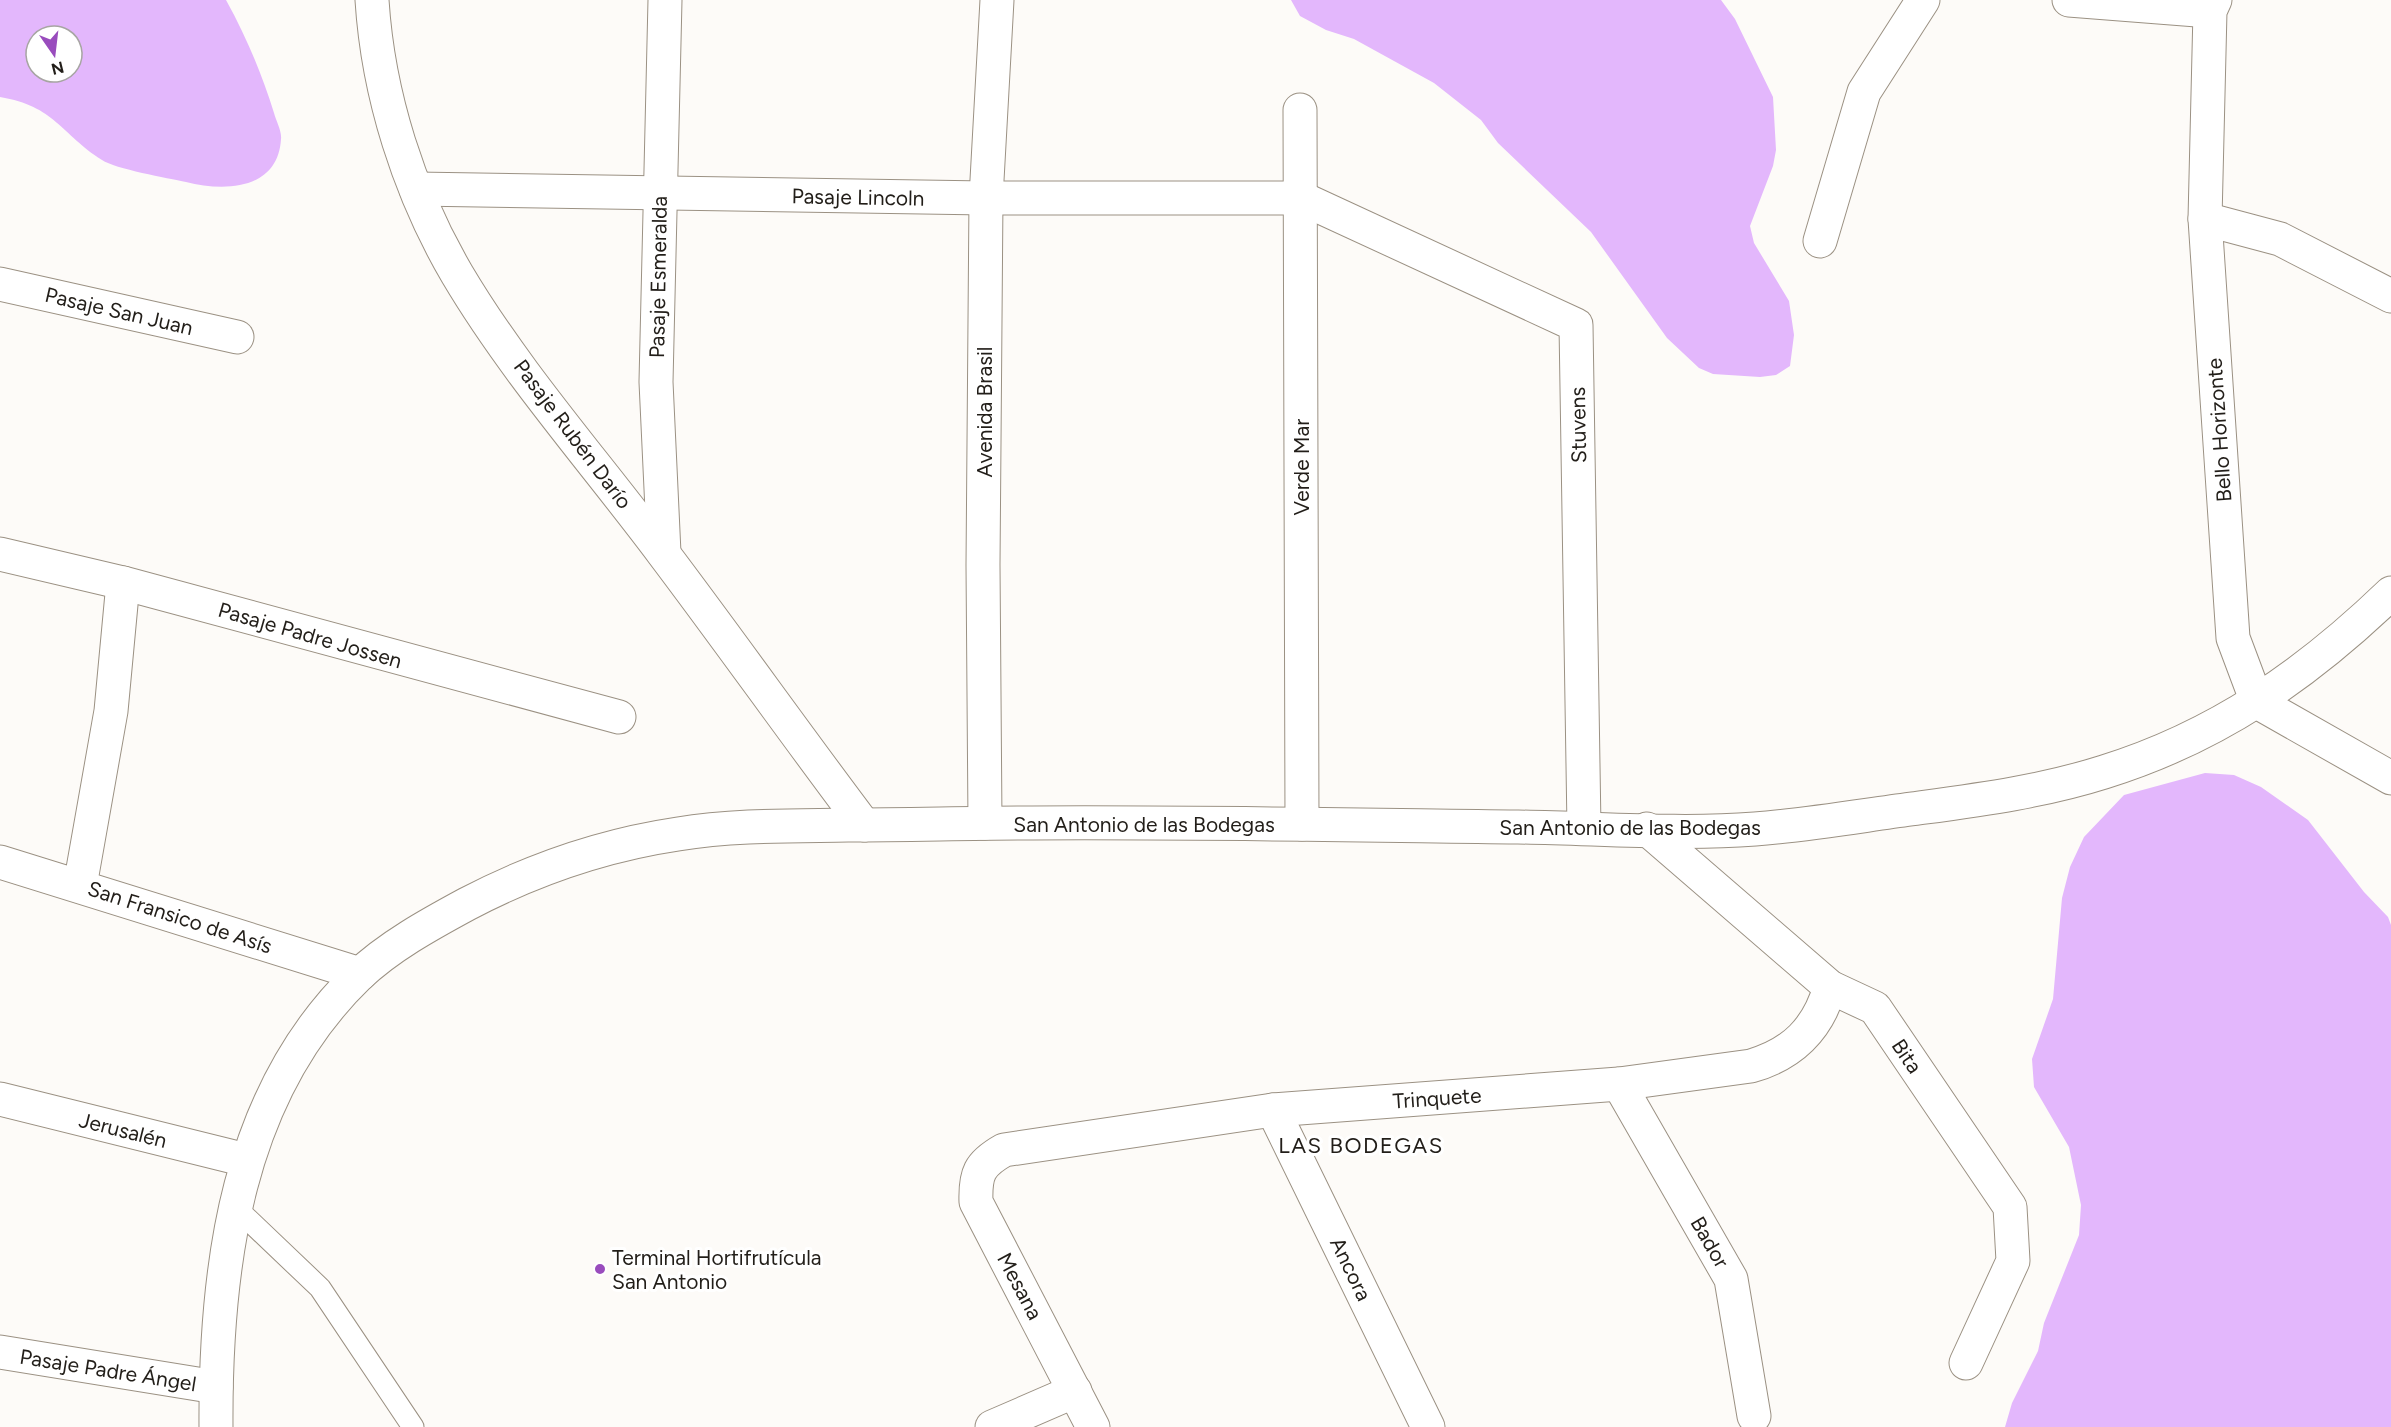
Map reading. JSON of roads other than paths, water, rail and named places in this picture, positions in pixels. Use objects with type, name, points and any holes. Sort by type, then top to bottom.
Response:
[{"type":"street","name":"Pasaje Rubén Darío","points":[[372,0],[382,74],[396,132],[416,189],[435,232],[481,312],[664,553],[864,825]]},
{"type":"street","name":"Pasaje Esmeralda","points":[[664,0],[658,194],[656,382],[664,553]]},
{"type":"street","name":"Avenida Brasil","points":[[986,823],[983,565],[986,198],[997,0]]},
{"type":"street","points":[[1820,241],[1864,92],[1923,0]]},
{"type":"street","points":[[2069,0],[2212,5]]},
{"type":"street","name":"Bello Horizonte","points":[[2212,5],[2205,219],[2233,638],[2257,702]]},
{"type":"street","name":"Verde Mar","points":[[1300,110],[1302,824]]},
{"type":"street","name":"Pasaje Lincoln","points":[[416,189],[986,198],[1300,198]]},
{"type":"street","name":"Stuvens","points":[[1300,198],[1576,325],[1584,828]]},
{"type":"street","points":[[2205,219],[2280,239],[2391,296]]},
{"type":"street","name":"Pasaje San Juan","points":[[0,284],[237,337]]},
{"type":"street","name":"Pasaje Padre Jossen","points":[[0,554],[123,583],[447,673],[619,717]]},
{"type":"street","points":[[81,886],[111,711],[123,583]]},
{"type":"street","name":"San Antonio de las Bodegas","points":[[216,1427],[219,1303],[235,1207],[246,1160],[264,1116],[294,1057],[324,1014],[360,974],[402,943],[494,890],[552,866],[612,848],[673,834],[740,826],[986,823],[1754,829],[2002,797],[2056,786],[2109,771],[2160,752],[2257,702],[2341,641],[2391,593]]},
{"type":"street","points":[[2257,702],[2391,778]]},
{"type":"street","name":"Bita","points":[[1647,829],[1830,987],[1875,1008],[2010,1207],[2013,1262],[1966,1363]]},
{"type":"street","name":"San Fransico de Asís","points":[[0,862],[360,974]]},
{"type":"street","name":"Trinquete","points":[[1005,1150],[1273,1110],[1619,1084],[1751,1066],[1772,1060],[1805,1036],[1825,1005],[1830,987]]},
{"type":"street","name":"Bador","points":[[1619,1084],[1731,1279],[1754,1416]]},
{"type":"street","name":"Jerusalén","points":[[0,1099],[246,1160]]},
{"type":"street","name":"Ancora","points":[[1273,1110],[1428,1427]]},
{"type":"street","name":"Mesana","points":[[1005,1150],[991,1158],[981,1168],[975,1183],[976,1202],[1093,1427]]},
{"type":"street","name":"Pasaje Padre Ángel","points":[[0,1353],[216,1387]]},
{"type":"street","points":[[992,1427],[1075,1391]]},
{"type":"lane","points":[[235,1207],[320,1288],[413,1427]]},
{"type":"place","name":"Terminal Hortifrutícula San Antonio","points":[[600,1269]]},
{"type":"district","name":"LAS BODEGAS","points":[[1361,1145]]}]
